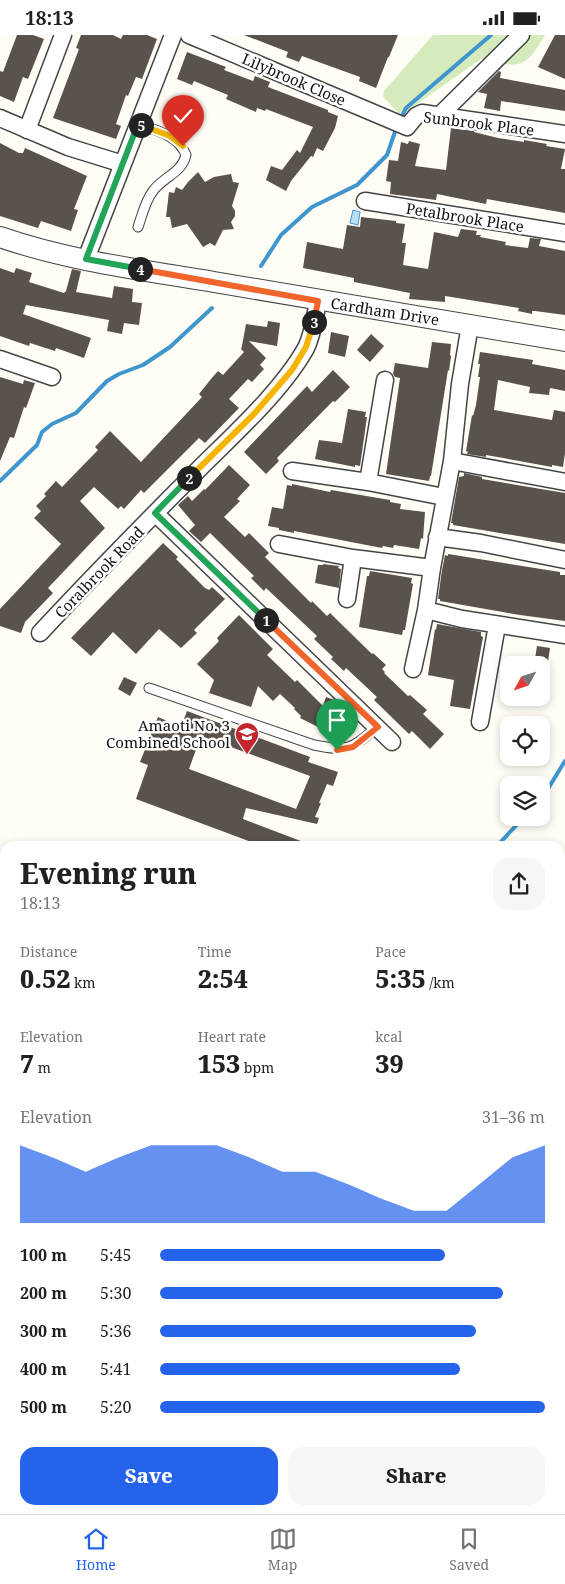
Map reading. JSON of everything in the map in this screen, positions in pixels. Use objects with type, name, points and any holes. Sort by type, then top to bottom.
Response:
[{"type":"street","points":[[27,131],[63,35]]},
{"type":"street","points":[[86,259],[173,35]]},
{"type":"street","name":"Lilybrook Close","points":[[190,35],[398,123]]},
{"type":"street","points":[[439,116],[522,35]]},
{"type":"street","name":"Sunbrook Place","points":[[398,123],[407,127],[416,116],[422,113],[565,134]]},
{"type":"street","points":[[0,118],[68,147],[123,164]]},
{"type":"street","name":"Petalbrook Place","points":[[365,201],[565,233]]},
{"type":"street","name":"Cardham Drive","points":[[0,237],[33,248],[86,259],[318,301],[565,341]]},
{"type":"street","name":"Coralbrook Road","points":[[40,633],[155,513],[254,414],[292,370],[306,347],[318,301]]},
{"type":"street","points":[[414,669],[452,461],[460,384],[470,325]]},
{"type":"street","points":[[0,359],[52,377]]},
{"type":"street","points":[[368,482],[385,380]]},
{"type":"street","points":[[452,461],[565,482]]},
{"type":"street","points":[[292,471],[368,482],[444,497]]},
{"type":"street","points":[[155,513],[392,742]]},
{"type":"street","points":[[437,537],[481,543],[565,560]]},
{"type":"street","points":[[279,544],[353,558],[432,568]]},
{"type":"street","points":[[347,599],[353,558]]},
{"type":"street","points":[[426,609],[497,625],[565,635]]},
{"type":"street","points":[[480,722],[497,625]]},
{"type":"lane","points":[[138,124],[178,141],[183,146],[186,155],[184,162],[176,172],[153,191],[138,227]]},
{"type":"lane","points":[[148,688],[314,745],[337,750],[353,747],[378,727]]},
{"type":"green space","points":[[433,35],[545,35],[526,61],[504,64],[481,59],[417,104],[410,111],[399,113],[383,97],[384,91]]},
{"type":"water","points":[[353,210],[360,212],[358,225],[350,223]]},
{"type":"building","points":[[17,35],[33,35],[44,39],[28,79],[23,77],[14,102],[0,96],[0,71],[3,72]]},
{"type":"building","points":[[81,35],[113,35],[121,39],[123,35],[147,35],[157,39],[142,79],[136,77],[128,96],[126,95],[116,124],[121,126],[116,139],[53,118],[79,49],[76,48]]},
{"type":"building","points":[[244,35],[398,35],[376,88],[359,81],[360,77],[302,56],[299,62],[286,57],[288,52]]},
{"type":"building","points":[[555,35],[565,35],[565,79],[538,67]]},
{"type":"building","points":[[187,52],[226,67],[224,70],[253,81],[255,76],[270,82],[268,87],[328,110],[328,112],[338,116],[335,128],[323,151],[317,148],[313,157],[311,156],[291,181],[286,191],[266,180],[271,166],[282,170],[297,150],[300,153],[313,127],[266,109],[265,111],[257,108],[256,112],[226,99],[228,95],[194,81],[192,85],[177,79]]},
{"type":"building","points":[[499,71],[501,72],[500,78],[565,90],[565,111],[501,101],[500,111],[484,108],[487,94],[478,92]]},
{"type":"building","points":[[451,128],[474,131],[498,138],[547,144],[546,146],[565,149],[561,169],[565,169],[565,213],[487,199],[486,204],[437,194],[436,200],[390,194],[391,182],[386,181],[389,160],[398,161],[401,142],[408,144],[409,141],[420,144],[415,166],[446,170]]},
{"type":"building","points":[[0,143],[19,153],[23,153],[25,148],[87,176],[74,209],[78,210],[71,231],[41,221],[38,228],[0,216]]},
{"type":"building","points":[[198,172],[205,182],[214,177],[231,174],[233,182],[239,183],[232,206],[235,211],[235,216],[231,222],[234,229],[223,230],[215,246],[210,243],[203,247],[187,224],[172,228],[170,217],[166,217],[169,192],[174,193],[176,187],[182,190]]},
{"type":"building","points":[[361,217],[396,221],[396,223],[405,224],[402,243],[406,243],[403,265],[428,269],[434,232],[458,237],[461,229],[477,231],[476,235],[481,235],[480,237],[506,242],[505,245],[528,248],[530,238],[541,239],[539,246],[565,251],[565,315],[535,311],[532,311],[532,314],[518,311],[519,308],[445,296],[445,302],[409,299],[410,293],[354,282],[354,278],[303,268],[307,242],[343,249],[347,225],[360,227]]},
{"type":"building","points":[[0,268],[14,273],[16,268],[32,273],[29,282],[64,293],[72,269],[81,271],[76,292],[112,298],[114,286],[133,289],[132,302],[142,303],[139,325],[124,323],[122,334],[107,331],[109,320],[26,305],[23,314],[91,338],[84,358],[56,348],[55,351],[30,343],[29,346],[0,336]]},
{"type":"building","points":[[268,321],[280,323],[277,346],[249,341],[266,358],[260,365],[264,369],[252,382],[248,379],[229,399],[239,408],[205,443],[199,438],[144,493],[141,490],[124,509],[121,506],[118,509],[94,487],[80,501],[105,528],[48,588],[53,593],[25,622],[21,633],[0,626],[0,609],[61,544],[34,518],[41,511],[36,506],[46,496],[44,494],[56,481],[62,487],[98,450],[95,447],[110,431],[141,462],[202,397],[199,394],[218,371],[223,375],[244,352],[241,349],[246,324],[267,327]]},
{"type":"building","points":[[331,332],[349,336],[345,357],[328,353]]},
{"type":"building","points":[[371,334],[384,346],[370,362],[357,350]]},
{"type":"building","points":[[432,342],[451,344],[451,356],[431,476],[429,481],[386,474],[400,378],[395,377],[393,374],[395,363],[428,368]]},
{"type":"building","points":[[480,352],[533,360],[532,364],[565,370],[565,391],[550,388],[549,395],[529,393],[530,387],[498,380],[494,410],[552,420],[554,410],[565,412],[563,467],[552,465],[552,467],[486,455],[486,457],[467,454],[472,415],[476,405],[480,377],[478,377],[480,364],[478,364]]},
{"type":"building","points":[[333,370],[350,387],[335,402],[333,401],[277,458],[279,461],[266,474],[244,452],[307,386],[312,392]]},
{"type":"building","points":[[0,377],[23,384],[24,380],[35,383],[26,408],[24,407],[14,438],[10,437],[0,461]]},
{"type":"building","points":[[348,409],[366,412],[365,417],[367,417],[360,466],[355,465],[355,467],[315,459],[319,440],[342,443]]},
{"type":"building","points":[[229,465],[250,485],[237,499],[240,501],[224,517],[245,537],[249,533],[269,553],[265,557],[311,603],[312,601],[327,616],[330,613],[386,665],[382,669],[384,673],[408,696],[410,695],[427,710],[423,714],[444,734],[430,749],[412,731],[409,734],[374,700],[377,697],[346,668],[344,671],[331,659],[333,657],[314,639],[317,636],[266,588],[264,591],[251,578],[254,576],[210,533],[201,542],[189,531],[195,525],[178,505],[188,496],[192,501]]},
{"type":"building","points":[[464,473],[482,477],[482,479],[565,493],[565,544],[453,525],[451,523],[459,477],[464,476]]},
{"type":"building","points":[[292,484],[330,492],[331,490],[390,500],[390,502],[401,504],[400,509],[425,512],[423,539],[421,538],[419,549],[394,545],[393,548],[383,546],[382,548],[294,531],[294,533],[268,526],[272,507],[283,509],[287,485],[292,486]]},
{"type":"building","points":[[163,543],[205,588],[209,590],[212,587],[225,599],[194,630],[197,633],[181,648],[159,629],[136,654],[113,632],[91,656],[71,638]]},
{"type":"building","points":[[448,554],[560,572],[560,575],[565,575],[565,621],[440,601],[438,599],[442,570],[445,555],[448,556]]},
{"type":"building","points":[[318,565],[339,566],[338,568],[341,569],[339,588],[315,583]]},
{"type":"building","points":[[370,571],[412,578],[411,583],[413,584],[405,630],[403,630],[402,635],[359,627],[367,576],[369,576]]},
{"type":"building","points":[[239,615],[273,649],[267,655],[295,682],[297,680],[323,706],[326,697],[337,703],[330,733],[300,718],[301,716],[295,708],[280,694],[273,701],[258,686],[251,707],[209,693],[214,680],[197,664],[219,641],[217,638]]},
{"type":"building","points":[[437,624],[481,632],[483,637],[470,709],[450,706],[454,680],[428,675]]},
{"type":"building","points":[[537,646],[550,648],[549,656],[535,656]]},
{"type":"building","points":[[124,677],[137,683],[130,696],[118,689]]},
{"type":"building","points":[[187,711],[310,757],[308,762],[338,772],[333,786],[327,784],[319,803],[321,803],[315,817],[319,818],[317,824],[246,808],[243,819],[301,841],[249,841],[136,799],[148,765],[140,762],[158,717],[181,727]],"holes":[[[201,736],[310,776],[296,809],[189,769]]]},
{"type":"waterway","points":[[400,120],[406,108],[491,35]]},
{"type":"waterway","points":[[261,266],[281,235],[312,207],[357,185],[387,155],[397,126]]},
{"type":"waterway","points":[[0,481],[37,445],[42,432],[52,424],[76,413],[107,381],[119,374],[143,365],[170,347],[212,308]]},
{"type":"waterway","points":[[550,785],[565,761]]},
{"type":"waterway","points":[[502,841],[516,826]]},
{"type":"place","name":"Amaoti No. 3 Combined School","points":[[247,755]]},
{"type":"route","points":[[183,146],[170,136],[138,124],[86,259],[318,301],[312,330],[306,347],[292,370],[254,414],[155,513],[378,727],[353,747],[337,750]]}]
